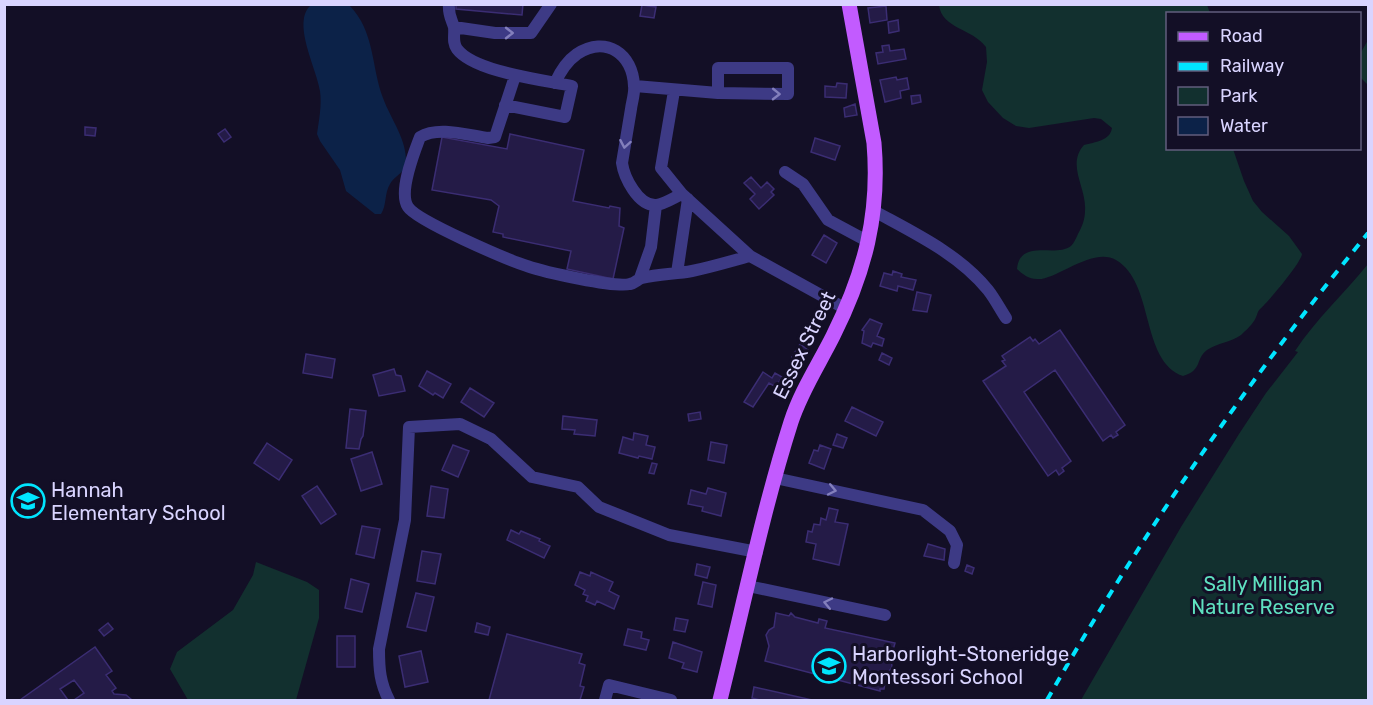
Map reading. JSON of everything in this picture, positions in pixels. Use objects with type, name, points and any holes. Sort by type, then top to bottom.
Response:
[{"type":"main road","name":"Essex Street","points":[[720,700],[775,478],[792,419],[803,392],[846,309],[860,273],[874,211],[877,187],[874,143],[849,4]]},
{"type":"street","points":[[449,4],[448,16],[454,27],[453,40],[461,53],[475,61],[515,76],[572,86],[565,117],[505,105]]},
{"type":"street","points":[[454,27],[495,33],[531,33],[551,4]]},
{"type":"street","points":[[555,82],[562,69],[576,54],[592,46],[620,51],[627,58],[635,87],[622,163],[623,172],[636,194],[646,203],[656,205],[685,196]]},
{"type":"street","points":[[635,87],[674,91],[718,93],[788,94],[788,68],[718,68],[718,93]]},
{"type":"street","points":[[515,76],[495,136],[488,138],[437,131],[427,132],[420,137],[409,170],[404,195],[407,207],[415,214],[528,267],[570,278],[614,285],[631,284],[640,278],[677,273],[750,256]]},
{"type":"street","points":[[674,91],[661,168],[685,196],[750,256],[846,309]]},
{"type":"street","points":[[784,172],[803,184],[828,220],[868,242]]},
{"type":"street","points":[[677,273],[685,196]]},
{"type":"street","points":[[640,278],[651,247],[656,205]]},
{"type":"street","points":[[874,211],[937,247],[968,268],[989,291],[1006,318]]},
{"type":"street","points":[[389,700],[382,687],[379,649],[405,520],[409,427],[460,424],[490,439],[532,477],[578,487],[598,507],[669,535],[757,552]]},
{"type":"street","points":[[775,478],[924,510],[950,531],[957,545],[954,563]]},
{"type":"street","points":[[748,586],[885,615]]},
{"type":"street","points":[[605,700],[609,686],[671,700]]},
{"type":"green space","points":[[939,5],[1207,5],[1210,12],[1166,12],[1166,150],[1233,150],[1253,201],[1289,236],[1302,254],[1290,274],[1241,335],[1207,350],[1203,353],[1194,371],[1183,376],[1169,368],[1160,355],[1137,286],[1128,271],[1116,260],[1096,257],[1054,275],[1037,279],[1026,276],[1017,269],[1020,260],[1031,251],[1057,250],[1071,246],[1082,226],[1085,214],[1085,202],[1077,169],[1079,153],[1084,145],[1108,136],[1112,128],[1101,119],[1094,118],[1029,128],[1016,126],[1003,118],[988,102],[982,90],[987,62],[986,47],[973,36],[951,24],[941,13]]},
{"type":"green space","points":[[1368,40],[1368,85],[1361,78],[1361,52]]},
{"type":"green space","name":"Sally Milligan Nature Reserve","points":[[1368,264],[1368,700],[1081,700],[1181,527],[1239,434],[1266,393],[1298,352],[1295,351],[1303,339]]},
{"type":"green space","points":[[256,562],[307,582],[319,590],[319,618],[296,700],[188,700],[170,669],[177,652],[233,610],[253,575]]},
{"type":"water","points":[[311,5],[349,5],[364,26],[368,37],[379,86],[406,154],[405,166],[390,184],[381,214],[375,214],[346,191],[340,170],[317,134],[320,91],[304,34],[306,13]]},
{"type":"building","points":[[456,4],[523,4],[522,15],[456,9]]},
{"type":"building","points":[[642,5],[656,7],[654,18],[640,16]]},
{"type":"building","points":[[886,6],[887,20],[870,23],[868,8]]},
{"type":"building","points":[[898,20],[899,31],[889,33],[888,22]]},
{"type":"building","points":[[889,45],[890,51],[904,49],[906,59],[878,64],[876,53],[883,52],[882,46]]},
{"type":"building","points":[[896,77],[897,80],[907,78],[909,89],[900,91],[901,98],[885,102],[880,80]]},
{"type":"building","points":[[837,83],[847,84],[846,98],[825,97],[825,86],[836,87]]},
{"type":"building","points":[[920,95],[921,102],[912,104],[911,96]]},
{"type":"building","points":[[855,104],[857,115],[845,117],[844,108]]},
{"type":"building","points":[[85,127],[96,128],[95,136],[85,135]]},
{"type":"building","points":[[225,129],[231,137],[224,142],[218,134]]},
{"type":"building","points":[[510,134],[584,150],[573,201],[620,208],[619,226],[624,228],[613,279],[567,269],[571,251],[503,237],[503,234],[493,232],[499,206],[491,200],[432,190],[442,137],[507,149]]},
{"type":"building","points":[[815,138],[840,146],[835,160],[811,152]]},
{"type":"building","points":[[751,177],[761,188],[767,182],[774,189],[771,192],[774,195],[759,209],[750,199],[755,194],[744,183]]},
{"type":"building","points":[[824,235],[837,243],[826,263],[812,255]]},
{"type":"building","points":[[893,271],[902,274],[901,277],[916,280],[913,290],[898,286],[897,291],[880,286],[884,273],[892,275]]},
{"type":"building","points":[[917,292],[931,295],[927,312],[913,310]]},
{"type":"building","points":[[870,319],[882,324],[877,336],[884,339],[882,346],[873,343],[871,347],[862,343],[864,331],[862,330]]},
{"type":"building","points":[[1060,330],[1125,425],[1116,432],[1118,435],[1113,438],[1111,435],[1103,441],[1055,370],[1024,392],[1071,461],[1062,468],[1064,471],[1059,475],[1056,470],[1048,476],[983,381],[1006,366],[1002,361],[1005,360],[1002,356],[1030,337],[1039,344]]},
{"type":"building","points":[[800,344],[808,350],[801,362],[792,357]]},
{"type":"building","points":[[882,353],[892,358],[889,365],[879,360]]},
{"type":"building","points":[[306,354],[335,359],[332,378],[303,373]]},
{"type":"building","points":[[394,369],[396,375],[401,376],[405,391],[379,396],[373,375]]},
{"type":"building","points":[[427,371],[451,384],[443,398],[419,386]]},
{"type":"building","points":[[763,372],[772,378],[775,373],[782,377],[776,387],[769,383],[753,407],[744,402]]},
{"type":"building","points":[[470,388],[494,403],[484,417],[461,402]]},
{"type":"building","points":[[852,407],[883,422],[876,436],[845,421]]},
{"type":"building","points":[[350,409],[366,411],[359,449],[346,448]]},
{"type":"building","points":[[700,412],[701,419],[689,421],[688,414]]},
{"type":"building","points":[[563,416],[597,420],[595,436],[574,434],[575,430],[562,429]]},
{"type":"building","points":[[634,433],[648,436],[646,445],[655,447],[652,459],[619,453],[623,437],[633,440]]},
{"type":"building","points":[[837,434],[847,438],[843,448],[833,445]]},
{"type":"building","points":[[711,442],[727,445],[724,463],[708,460]]},
{"type":"building","points":[[267,443],[292,460],[279,480],[254,463]]},
{"type":"building","points":[[453,445],[469,451],[458,477],[442,470]]},
{"type":"building","points":[[820,445],[831,449],[824,469],[809,463],[814,450],[818,451]]},
{"type":"building","points":[[372,452],[382,484],[361,491],[351,459]]},
{"type":"building","points":[[652,463],[657,464],[654,474],[649,473]]},
{"type":"building","points":[[317,486],[336,514],[321,524],[302,496]]},
{"type":"building","points":[[431,486],[448,489],[444,518],[427,516]]},
{"type":"building","points":[[708,488],[726,493],[721,516],[702,511],[703,507],[688,504],[691,490],[706,494]]},
{"type":"building","points":[[829,508],[838,510],[835,522],[848,524],[839,565],[813,559],[816,544],[806,542],[808,531],[812,532],[814,524],[820,525],[821,518],[826,520]]},
{"type":"building","points":[[362,526],[380,529],[374,558],[356,554]]},
{"type":"building","points":[[511,530],[519,534],[521,531],[550,546],[544,558],[507,540]]},
{"type":"building","points":[[928,544],[945,549],[944,560],[924,556]]},
{"type":"building","points":[[422,551],[441,554],[435,584],[417,581]]},
{"type":"building","points":[[697,564],[710,567],[707,578],[695,575]]},
{"type":"building","points":[[967,565],[974,568],[972,574],[965,571]]},
{"type":"building","points":[[580,572],[590,576],[591,572],[613,582],[609,591],[619,596],[614,609],[597,601],[595,605],[586,601],[588,596],[583,594],[585,590],[575,585]]},
{"type":"building","points":[[351,579],[369,584],[362,612],[345,608]]},
{"type":"building","points":[[703,582],[716,585],[712,607],[698,604]]},
{"type":"building","points":[[416,593],[434,597],[426,631],[407,627]]},
{"type":"building","points":[[776,613],[789,616],[791,613],[795,617],[818,623],[819,619],[827,621],[825,628],[895,643],[891,657],[892,667],[886,676],[884,689],[880,691],[765,661],[769,646],[766,635],[774,627]]},
{"type":"building","points":[[676,618],[688,620],[685,632],[674,630]]},
{"type":"building","points":[[108,623],[113,629],[104,636],[99,630]]},
{"type":"building","points":[[477,623],[490,627],[488,635],[475,632]]},
{"type":"building","points":[[628,629],[642,632],[641,638],[649,640],[646,650],[624,645]]},
{"type":"building","points":[[507,634],[582,654],[579,663],[585,665],[580,686],[584,687],[580,700],[489,700]]},
{"type":"building","points":[[337,636],[355,636],[355,667],[337,667]]},
{"type":"building","points":[[673,642],[702,652],[697,672],[682,668],[684,663],[669,658]]},
{"type":"building","points":[[95,647],[112,671],[106,675],[116,688],[112,691],[114,694],[126,695],[132,700],[74,700],[84,693],[74,680],[60,689],[68,700],[20,700]]},
{"type":"building","points":[[421,651],[428,682],[405,687],[399,656]]},
{"type":"building","points":[[754,687],[812,700],[760,700],[752,698]]},
{"type":"railway","points":[[1047,700],[1158,518],[1238,402],[1368,233]]},
{"type":"place","name":"Hannah Elementary School","points":[[28,501]]},
{"type":"place","name":"Harborlight-Stoneridge Montessori School","points":[[829,666]]}]
